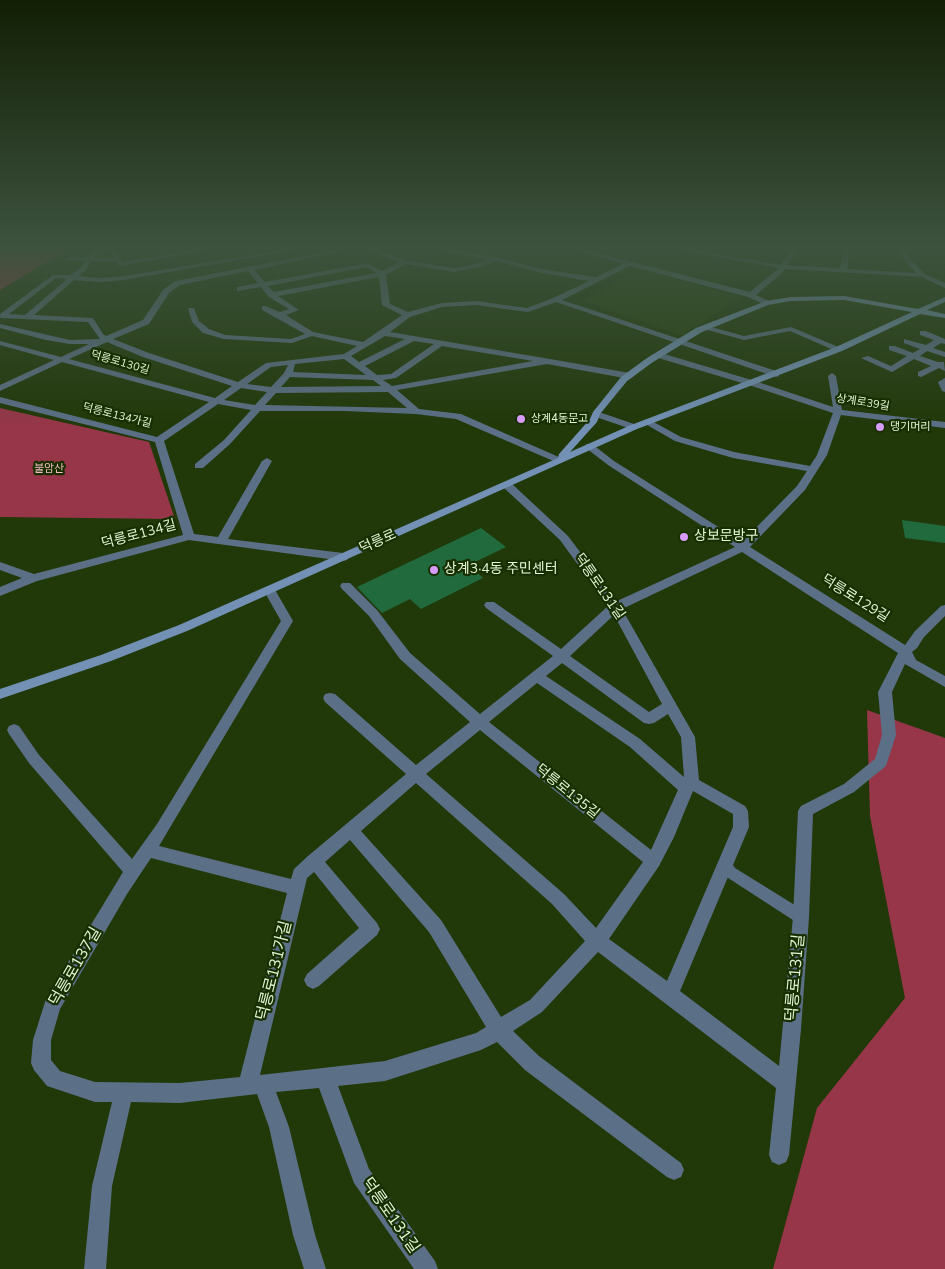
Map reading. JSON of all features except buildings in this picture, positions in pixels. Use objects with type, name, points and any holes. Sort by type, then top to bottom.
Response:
[{"type":"main road","points":[[558,460],[594,420],[596,414],[624,379],[680,341],[707,327],[753,308]]},
{"type":"main road","points":[[909,308],[945,316]]},
{"type":"main road","name":"덕릉로","points":[[0,694],[114,655],[270,591],[590,446],[634,427],[776,374],[924,308]]},
{"type":"street","points":[[1,317],[13,308]]},
{"type":"street","points":[[27,317],[37,308]]},
{"type":"street","name":"덕릉로130길","points":[[64,359],[146,322],[155,308]]},
{"type":"street","points":[[265,308],[310,334],[364,345]]},
{"type":"street","points":[[280,315],[295,310],[292,308]]},
{"type":"street","points":[[393,308],[407,315]]},
{"type":"street","points":[[159,440],[269,365],[346,356],[384,333],[407,315],[431,308]]},
{"type":"street","points":[[515,308],[528,310],[533,308]]},
{"type":"street","points":[[581,308],[776,374]]},
{"type":"street","points":[[191,310],[196,322],[206,330],[224,337],[292,341],[310,334]]},
{"type":"street","points":[[1,317],[90,320],[104,340]]},
{"type":"street","points":[[0,326],[70,342],[104,340]]},
{"type":"street","points":[[707,327],[744,338],[791,329],[838,348]]},
{"type":"street","points":[[384,333],[630,376]]},
{"type":"street","points":[[923,334],[943,341]]},
{"type":"street","points":[[358,366],[411,339]]},
{"type":"street","name":"덕릉로130길","points":[[104,340],[237,386],[272,390],[390,389],[550,361]]},
{"type":"street","points":[[907,341],[945,355]]},
{"type":"street","points":[[865,358],[892,369],[926,348],[943,341]]},
{"type":"street","points":[[0,343],[64,359]]},
{"type":"street","points":[[288,374],[375,378],[393,376],[441,343]]},
{"type":"street","points":[[892,348],[942,365]]},
{"type":"street","points":[[658,355],[752,383]]},
{"type":"street","points":[[346,356],[416,411]]},
{"type":"street","points":[[0,388],[64,359]]},
{"type":"street","name":"덕릉로130길","points":[[64,359],[217,401],[256,408],[345,408],[416,411],[458,416],[558,460]]},
{"type":"street","points":[[198,466],[227,442],[288,374],[294,363]]},
{"type":"street","points":[[922,374],[942,365]]},
{"type":"street","points":[[615,607],[742,548],[793,497],[822,455],[838,412],[832,376]]},
{"type":"street","points":[[945,381],[942,382],[945,389]]},
{"type":"street","name":"상계로39길","points":[[752,383],[838,412],[945,425]]},
{"type":"street","name":"덕릉로134가길","points":[[0,400],[159,440],[189,537]]},
{"type":"street","points":[[596,414],[634,427]]},
{"type":"street","points":[[647,422],[678,439],[733,455],[813,470]]},
{"type":"street","name":"덕릉로129길","points":[[590,446],[611,463],[905,651],[911,663],[945,682]]},
{"type":"street","points":[[221,542],[266,461]]},
{"type":"street","name":"덕릉로131길","points":[[255,1086],[385,1071],[481,1041],[536,1006],[596,941],[653,861],[689,786],[688,737],[615,607],[564,538],[507,485]]},
{"type":"street","name":"덕릉로134길","points":[[0,592],[33,578],[189,537],[343,557]]},
{"type":"street","points":[[0,566],[33,578]]},
{"type":"street","points":[[346,586],[373,613],[405,656],[480,723]]},
{"type":"street","name":"덕릉로137길","points":[[255,1086],[180,1093],[95,1092],[54,1078],[41,1063],[42,1040],[52,1005],[287,621],[270,591]]},
{"type":"street","points":[[490,604],[649,719],[671,704]]},
{"type":"street","name":"덕릉로131가길","points":[[255,1086],[295,888],[300,874],[437,756],[562,656],[615,607]]},
{"type":"street","points":[[801,917],[806,811],[849,788],[881,762],[888,735],[885,692],[905,651],[913,645],[919,634],[945,609]]},
{"type":"street","points":[[537,677],[635,743],[689,786],[740,811],[741,827],[670,994]]},
{"type":"street","points":[[330,698],[558,899],[596,941],[670,994],[787,1084]]},
{"type":"street","name":"덕릉로135길","points":[[480,723],[653,861]]},
{"type":"street","points":[[14,730],[34,759],[133,872]]},
{"type":"street","points":[[350,829],[435,926],[498,1030],[532,1063],[674,1170]]},
{"type":"street","points":[[148,850],[295,888]]},
{"type":"street","points":[[313,980],[371,929],[314,860]]},
{"type":"street","name":"덕릉로131길","points":[[779,1155],[801,917]]},
{"type":"street","name":"덕릉로131길","points":[[325,1078],[361,1176],[427,1269]]},
{"type":"street","points":[[255,1086],[280,1127],[304,1235],[315,1269]]},
{"type":"street","points":[[95,1269],[102,1186],[124,1091]]},
{"type":"lane","name":"덕릉로131길","points":[[725,865],[730,872],[801,917]]},
{"type":"shaded area","points":[[603,308],[725,308],[682,335]]},
{"type":"green space","name":"불암산","points":[[0,408],[149,442],[175,519],[0,517]]},
{"type":"green space","points":[[867,710],[945,738],[945,1269],[773,1269],[817,1108],[905,998],[870,816]]},
{"type":"place","name":"상계4동문고","points":[[521,419]]},
{"type":"place","name":"댕기머리","points":[[880,427]]},
{"type":"place","name":"상보문방구","points":[[684,537]]},
{"type":"place","name":"상계3·4동 주민센터","points":[[434,570]]}]
